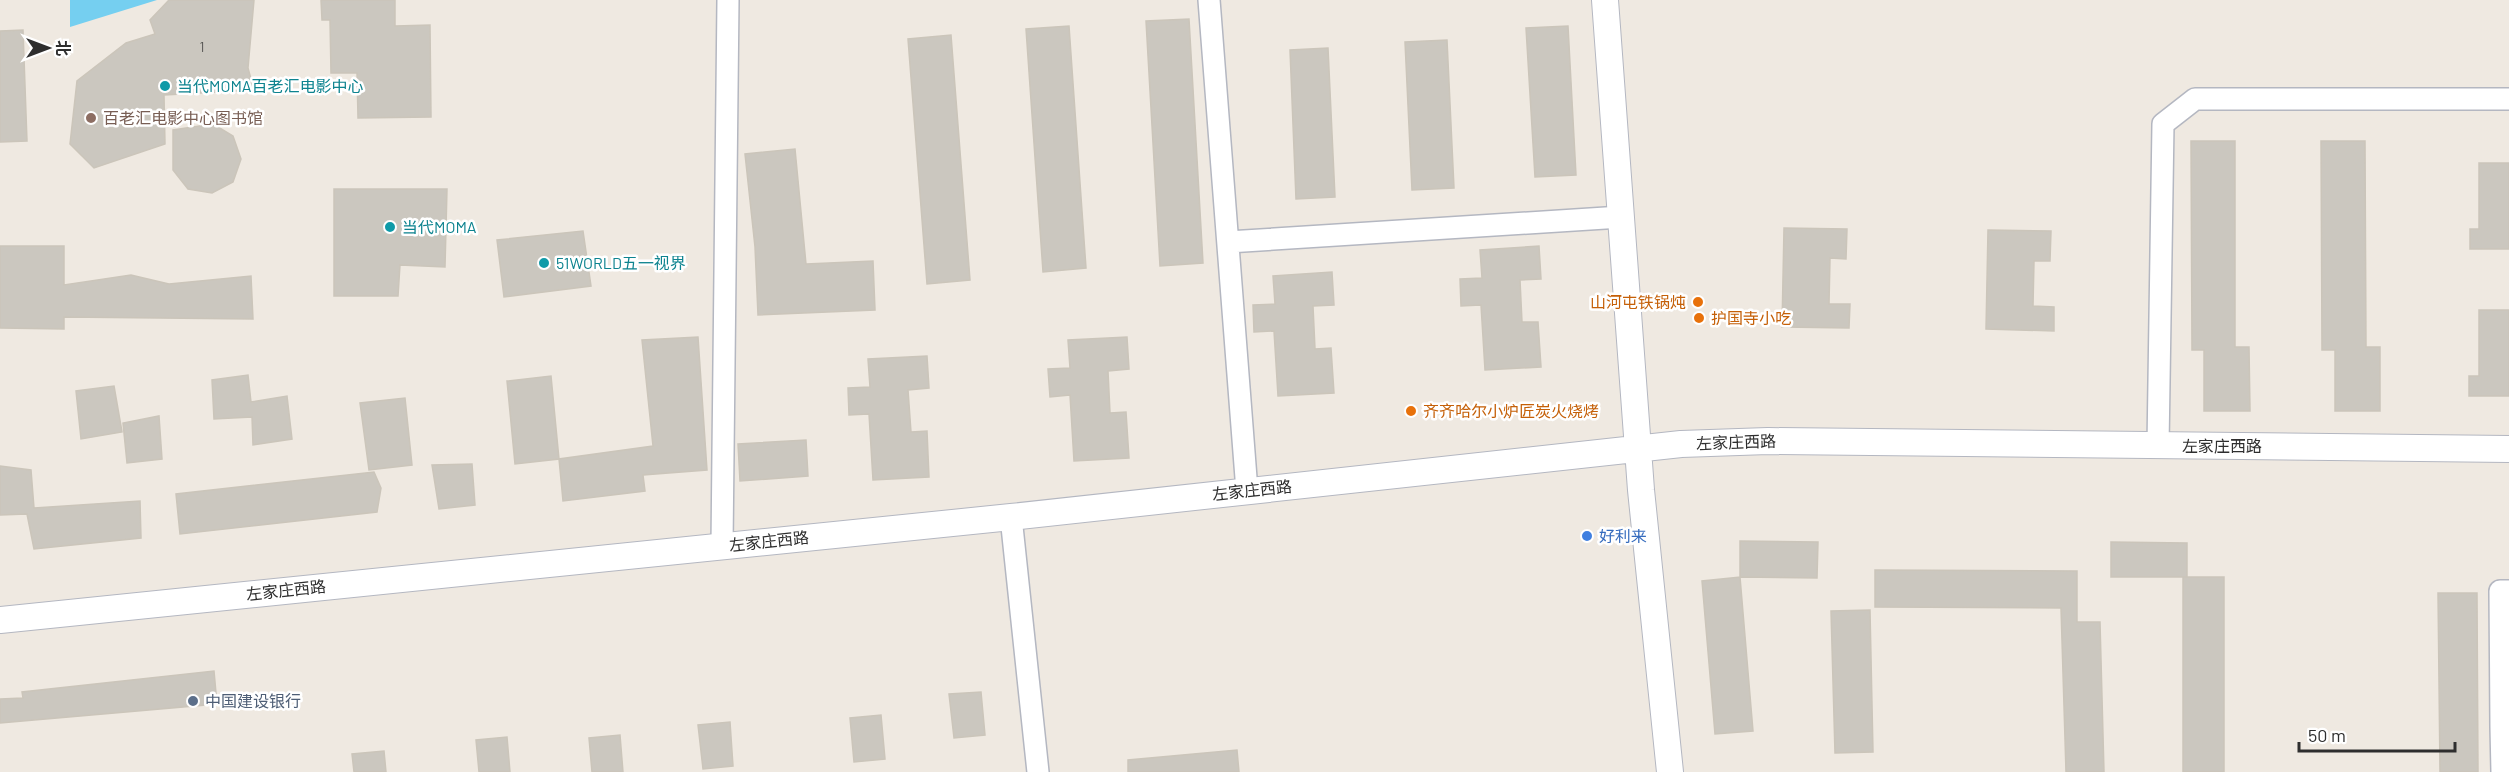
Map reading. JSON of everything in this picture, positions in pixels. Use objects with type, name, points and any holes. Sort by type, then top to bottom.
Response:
[{"type":"street","points":[[722,545],[728,0]]},
{"type":"street","points":[[1209,0],[1247,491]]},
{"type":"street","points":[[1605,0],[1638,449],[1670,772]]},
{"type":"street","points":[[2158,446],[2163,124],[2195,99],[2509,99]]},
{"type":"street","points":[[1228,242],[1621,217]]},
{"type":"street","name":"左家庄西路","points":[[0,620],[1011,517],[1638,449],[1768,441],[2509,449]]},
{"type":"street","points":[[1011,517],[1038,772]]},
{"type":"street","points":[[2502,772],[2505,727],[2500,591],[2509,591]]},
{"type":"water","points":[[70,0],[157,0],[70,27]]},
{"type":"building","name":"当代MOMA百老汇电影中心","points":[[169,0],[254,0],[248,68],[254,90],[164,95],[165,144],[94,168],[70,144],[77,81],[126,43],[155,34],[150,20]]},
{"type":"building","points":[[321,0],[395,0],[395,26],[430,25],[431,117],[358,118],[357,73],[331,73],[330,20],[322,20]]},
{"type":"building","points":[[1189,19],[1203,263],[1160,266],[1146,21]]},
{"type":"building","points":[[1069,26],[1086,268],[1043,272],[1026,29]]},
{"type":"building","points":[[1568,26],[1576,175],[1535,177],[1526,28]]},
{"type":"building","points":[[23,30],[27,141],[0,142],[0,31]]},
{"type":"building","points":[[951,35],[970,280],[927,284],[908,39]]},
{"type":"building","points":[[1447,40],[1454,188],[1412,190],[1405,42]]},
{"type":"building","points":[[1328,48],[1335,197],[1296,199],[1290,50]]},
{"type":"building","points":[[213,124],[233,136],[241,159],[233,182],[212,193],[188,189],[173,170],[173,130]]},
{"type":"building","points":[[2191,141],[2235,141],[2235,347],[2249,347],[2250,411],[2204,411],[2204,350],[2192,350]]},
{"type":"building","points":[[2321,141],[2365,141],[2366,347],[2380,347],[2380,411],[2335,411],[2335,350],[2322,350]]},
{"type":"building","points":[[795,149],[806,264],[873,261],[875,310],[758,315],[755,247],[745,154]]},
{"type":"building","points":[[2479,163],[2509,163],[2509,249],[2470,249],[2470,229],[2479,229]]},
{"type":"building","name":"当代MOMA","points":[[334,189],[447,189],[445,267],[400,265],[398,296],[334,296]]},
{"type":"building","points":[[1784,228],[1847,229],[1846,259],[1830,258],[1829,304],[1850,304],[1849,328],[1782,327]]},
{"type":"building","points":[[1988,230],[2051,231],[2050,261],[2034,261],[2033,306],[2054,307],[2054,331],[1986,329]]},
{"type":"building","name":"51WORLD五一视界","points":[[583,231],[591,286],[504,297],[497,240]]},
{"type":"building","points":[[0,246],[64,246],[64,285],[131,275],[169,284],[251,276],[253,319],[64,317],[64,329],[0,328]]},
{"type":"building","points":[[1539,246],[1541,279],[1520,280],[1522,322],[1538,322],[1541,367],[1485,370],[1481,305],[1461,306],[1460,279],[1482,278],[1480,250]]},
{"type":"building","points":[[1332,272],[1334,305],[1313,306],[1315,349],[1331,348],[1334,393],[1278,396],[1274,331],[1254,332],[1253,305],[1275,304],[1273,276]]},
{"type":"building","points":[[2479,310],[2509,310],[2509,396],[2469,396],[2469,376],[2479,376]]},
{"type":"building","points":[[698,337],[707,470],[643,475],[645,491],[563,501],[559,459],[653,446],[642,340]]},
{"type":"building","points":[[1127,337],[1129,369],[1108,371],[1110,413],[1126,412],[1129,458],[1074,461],[1070,395],[1050,397],[1048,369],[1070,368],[1068,340]]},
{"type":"building","points":[[927,356],[929,388],[908,390],[911,432],[927,431],[929,477],[873,480],[869,414],[849,415],[848,388],[870,387],[868,359]]},
{"type":"building","points":[[248,375],[251,402],[287,396],[292,439],[253,445],[252,417],[214,419],[212,380]]},
{"type":"building","points":[[551,376],[559,459],[515,464],[507,381]]},
{"type":"building","points":[[114,386],[122,432],[81,439],[76,391]]},
{"type":"building","points":[[405,398],[412,465],[369,470],[360,403]]},
{"type":"building","points":[[159,416],[162,459],[127,463],[123,423]]},
{"type":"building","points":[[806,440],[808,476],[740,481],[738,444]]},
{"type":"building","points":[[472,464],[475,505],[439,509],[432,465]]},
{"type":"building","points":[[0,466],[31,470],[34,508],[140,501],[141,538],[34,549],[27,514],[0,515]]},
{"type":"building","points":[[374,472],[381,488],[377,512],[180,534],[176,494]]},
{"type":"building","points":[[1740,541],[1818,542],[1817,578],[1740,577]]},
{"type":"building","points":[[2111,542],[2187,543],[2187,577],[2111,577]]},
{"type":"building","points":[[1875,570],[2077,571],[2077,622],[2100,622],[2104,772],[2066,772],[2061,608],[1875,607]]},
{"type":"building","points":[[1740,577],[1753,731],[1715,734],[1702,581]]},
{"type":"building","points":[[2183,577],[2224,577],[2224,772],[2183,772]]},
{"type":"building","points":[[2438,593],[2477,593],[2478,772],[2440,772]]},
{"type":"building","points":[[1870,610],[1873,752],[1835,753],[1831,611]]},
{"type":"building","points":[[214,671],[217,704],[0,723],[0,699],[23,698],[22,692]]},
{"type":"building","points":[[981,692],[985,735],[954,738],[949,694]]},
{"type":"building","points":[[881,715],[885,759],[854,762],[850,718]]},
{"type":"building","points":[[730,722],[733,766],[703,769],[698,725]]},
{"type":"building","points":[[620,735],[623,772],[592,772],[589,738]]},
{"type":"building","points":[[507,737],[510,772],[479,772],[476,740]]},
{"type":"building","points":[[1237,750],[1239,772],[1128,772],[1128,760]]},
{"type":"building","points":[[384,751],[386,772],[354,772],[352,754]]},
{"type":"place","name":"当代MOMA百老汇电影中心","points":[[165,86]]},
{"type":"place","name":"百老汇电影中心图书馆","points":[[91,118]]},
{"type":"place","name":"当代MOMA","points":[[390,227]]},
{"type":"place","name":"51WORLD五一视界","points":[[544,263]]},
{"type":"place","name":"山河屯铁锅炖","points":[[1698,302]]},
{"type":"place","name":"护国寺小吃","points":[[1699,318]]},
{"type":"place","name":"齐齐哈尔小炉匠炭火烧烤","points":[[1411,411]]},
{"type":"place","name":"好利来","points":[[1587,536]]},
{"type":"place","name":"中国建设银行","points":[[193,701]]}]
